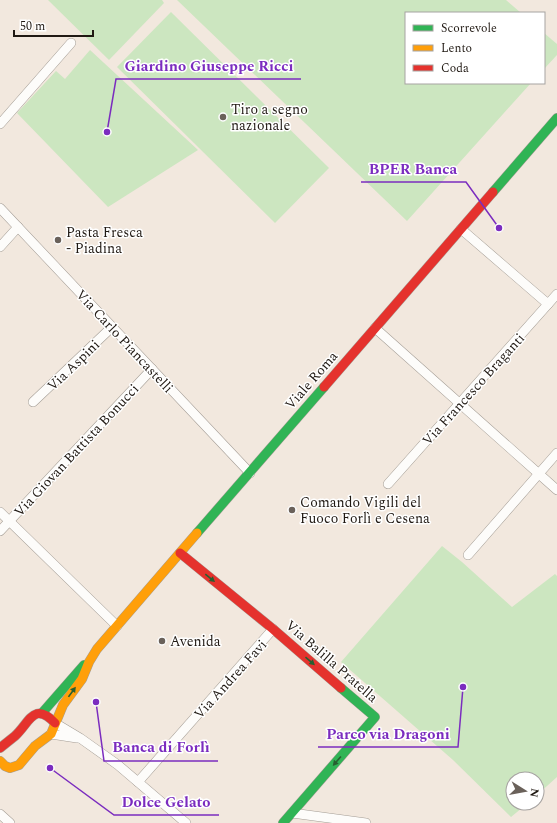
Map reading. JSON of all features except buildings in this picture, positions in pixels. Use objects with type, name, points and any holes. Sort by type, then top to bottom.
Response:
[{"type":"main road","name":"Viale Roma","points":[[51,734],[63,705],[82,678],[96,649],[557,118]]},
{"type":"main road","name":"Via Balilla Pratella","points":[[180,553],[273,629],[375,717],[283,823]]},
{"type":"main road","name":"Viale Roma","points":[[42,713],[80,669],[89,662]]},
{"type":"main road","points":[[0,748],[13,737],[35,713],[47,715],[55,723]]},
{"type":"main road","points":[[0,776],[10,768],[19,765],[35,746],[51,734]]},
{"type":"main road","points":[[0,735],[13,737]]},
{"type":"main road","points":[[0,761],[5,766],[10,768]]},
{"type":"street","points":[[0,124],[71,43]]},
{"type":"street","name":"Via Carlo Piancastelli","points":[[0,208],[250,473]]},
{"type":"street","points":[[0,247],[18,227]]},
{"type":"street","points":[[461,228],[548,304]]},
{"type":"street","name":"Via Francesco Braganti","points":[[388,484],[557,294]]},
{"type":"street","name":"Via Aspini","points":[[33,402],[112,327]]},
{"type":"street","points":[[376,328],[557,490]]},
{"type":"street","name":"Via Giovan Battista Bonucci","points":[[0,531],[152,369]]},
{"type":"street","points":[[468,555],[557,453]]},
{"type":"street","points":[[0,512],[117,626]]},
{"type":"street","name":"Via Andrea Favi","points":[[138,782],[273,629]]},
{"type":"street","points":[[55,723],[80,738],[118,765],[186,823]]},
{"type":"street","points":[[51,734],[80,738]]},
{"type":"street","points":[[292,813],[366,823]]},
{"type":"street","points":[[0,814],[10,823]]},
{"type":"green space","points":[[48,0],[162,0],[164,3],[109,60]]},
{"type":"green space","points":[[177,0],[506,0],[520,12],[405,12],[405,84],[530,84],[407,221]]},
{"type":"green space","name":"Tiro a segno nazionale","points":[[171,12],[329,168],[275,223],[117,67]]},
{"type":"green space","points":[[545,34],[557,44],[557,55],[545,68]]},
{"type":"green space","points":[[90,50],[198,150],[108,207],[17,113],[56,71],[65,79]]},
{"type":"green space","points":[[442,546],[512,607],[555,574],[557,576],[557,777],[545,788],[545,771],[505,771],[505,811],[518,811],[511,817],[453,760],[341,662]]},
{"type":"traffic: fast","points":[[493,192],[557,118]]},
{"type":"traffic: fast","points":[[197,533],[324,387]]},
{"type":"traffic: fast","points":[[42,713],[84,665]]},
{"type":"traffic: fast","points":[[283,823],[375,717],[341,688]]},
{"type":"traffic: slow","points":[[0,761],[5,766],[10,768],[19,765],[35,746],[51,734],[63,705],[82,679],[89,662],[97,649],[197,533]]},
{"type":"traffic: jam","points":[[324,387],[493,192]]},
{"type":"traffic: jam","points":[[180,553],[273,629],[341,688]]},
{"type":"traffic: jam","points":[[0,748],[15,736],[29,720],[37,714],[42,714],[55,723]]},
{"type":"place","name":"Tiro a segno nazionale","points":[[223,117]]},
{"type":"place","name":"Giardino Giuseppe Ricci","points":[[107,132]]},
{"type":"place","name":"BPER Banca","points":[[499,228]]},
{"type":"place","name":"Pasta Fresca - Piadina","points":[[58,240]]},
{"type":"place","name":"Comando Vigili del Fuoco Forlì e Cesena","points":[[292,510]]},
{"type":"place","name":"Avenida","points":[[162,641]]},
{"type":"place","name":"Parco via Dragoni","points":[[463,687]]},
{"type":"place","name":"Banca di Forlì","points":[[96,702]]},
{"type":"place","name":"Dolce Gelato","points":[[50,768]]}]
